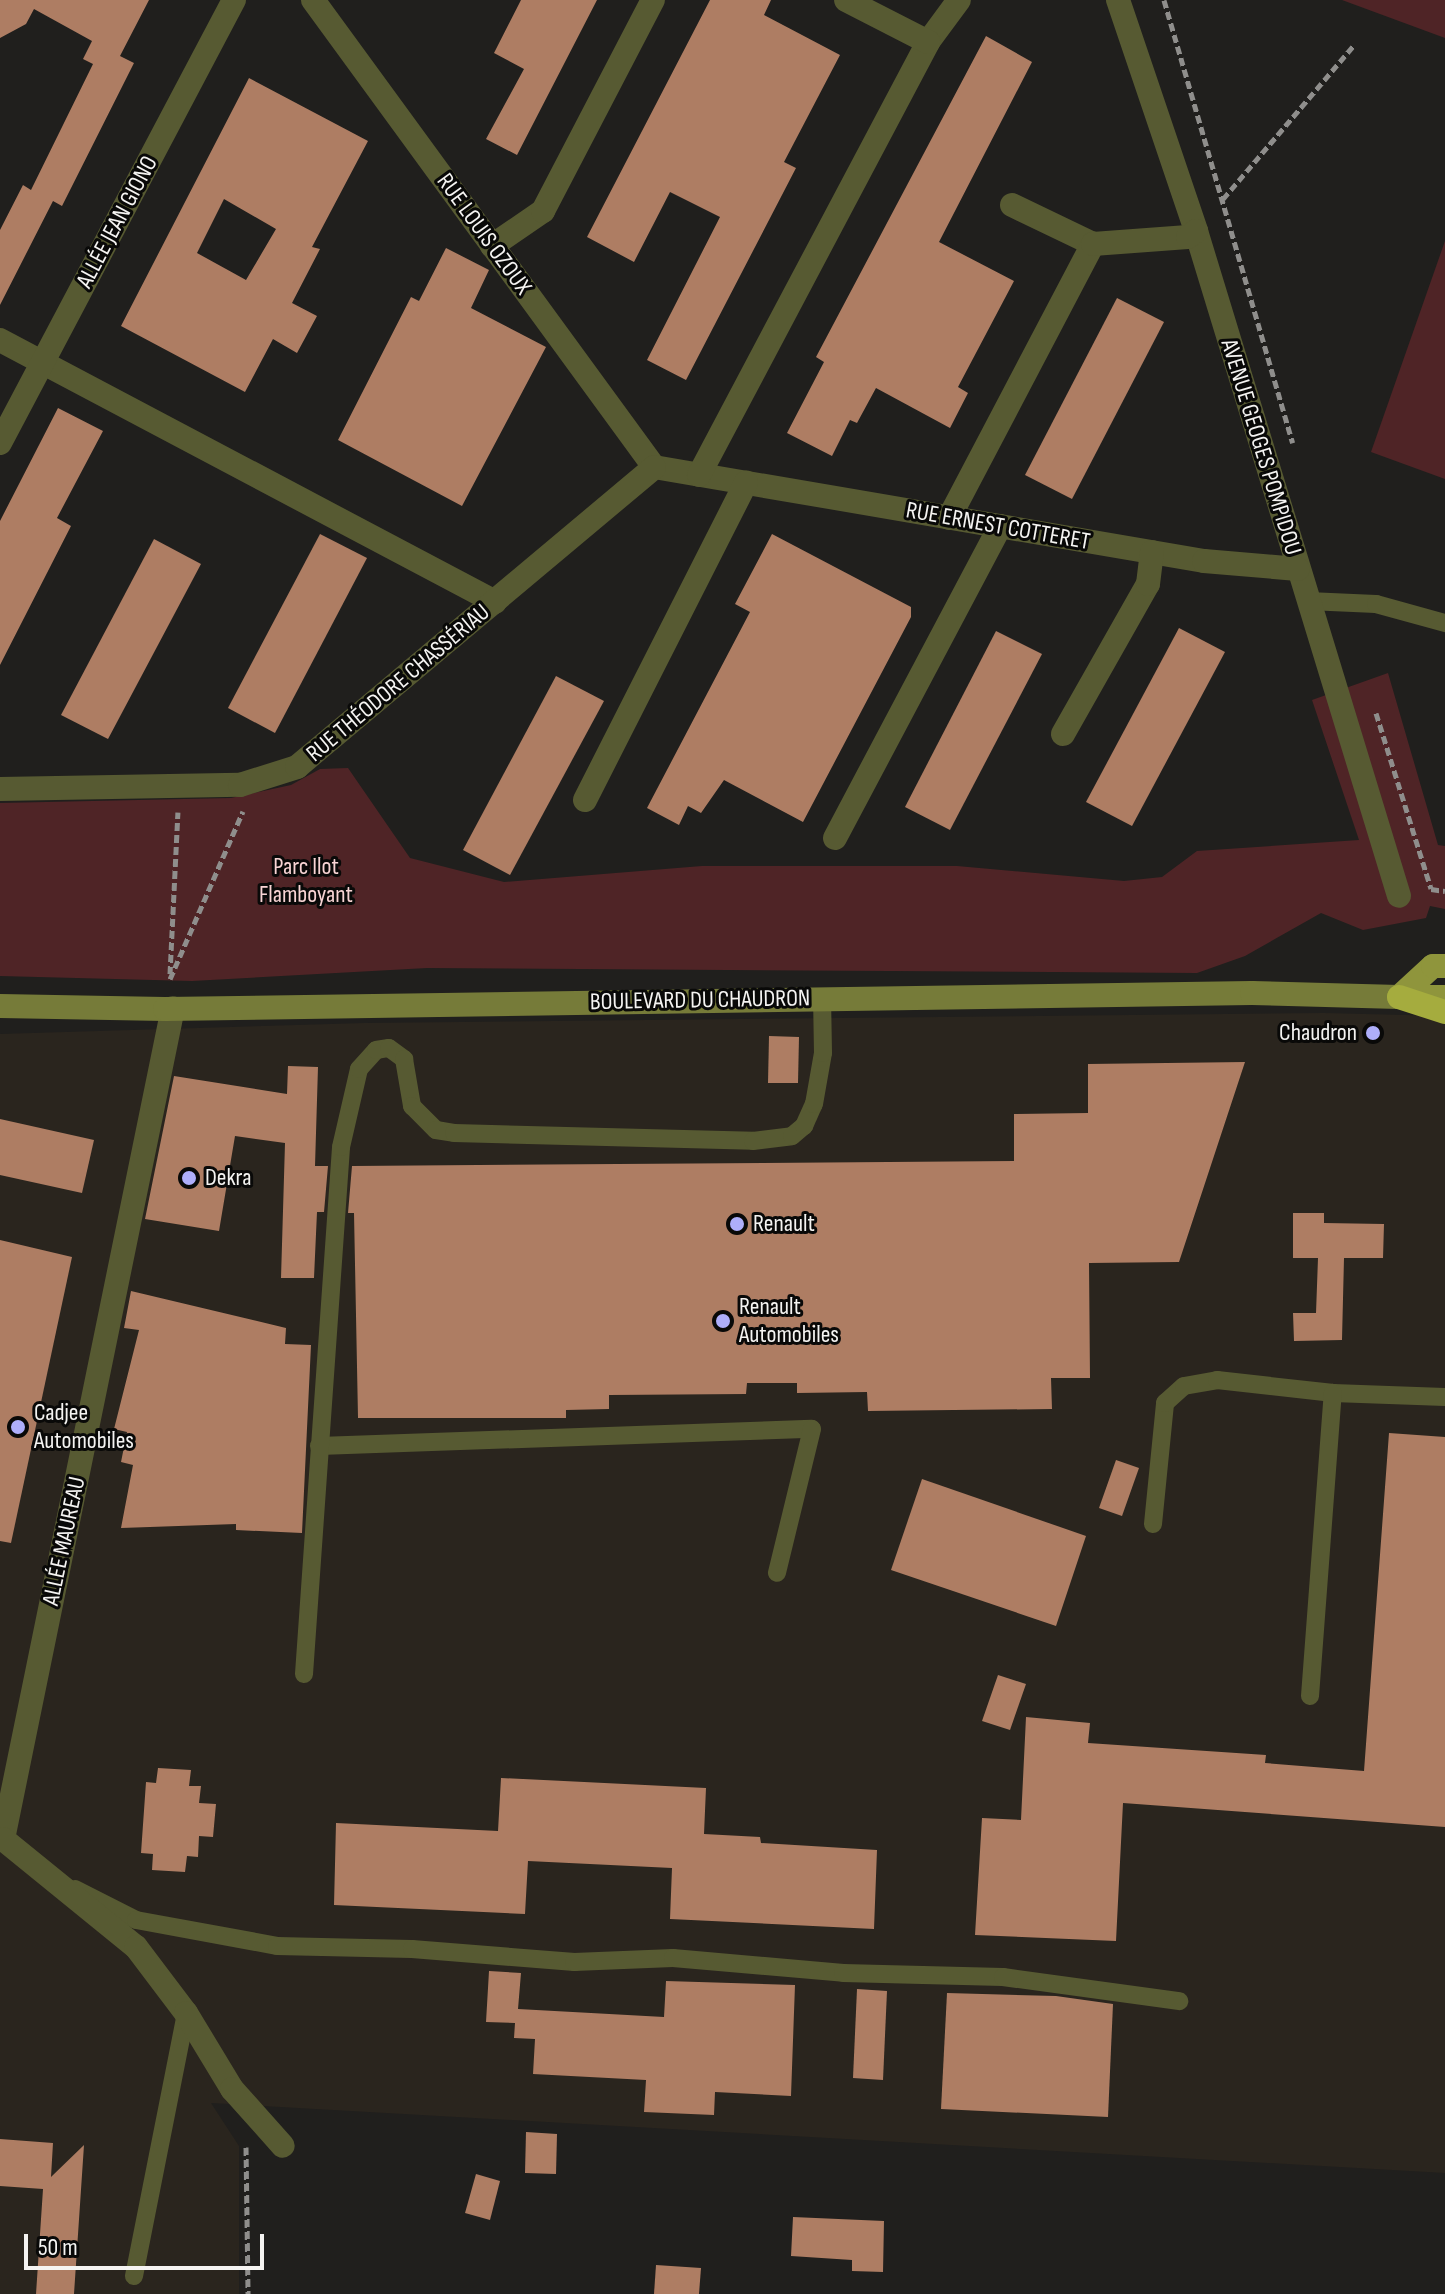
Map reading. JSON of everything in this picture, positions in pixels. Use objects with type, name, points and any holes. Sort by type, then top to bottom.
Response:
[{"type":"highway","points":[[1399,997],[1445,1012]]},
{"type":"main road","points":[[1399,997],[1433,966],[1445,966]]},
{"type":"main road","points":[[1399,997],[1445,997]]},
{"type":"main road","name":"BOULEVARD DU CHAUDRON","points":[[0,1006],[173,1008],[822,998],[1399,997]]},
{"type":"street","name":"ALLÉE JEAN GIONO","points":[[0,443],[234,0]]},
{"type":"street","name":"RUE LOUIS OZOUX","points":[[313,0],[654,467]]},
{"type":"street","points":[[492,246],[543,211],[653,0]]},
{"type":"street","points":[[846,0],[928,42]]},
{"type":"street","points":[[699,475],[928,42],[959,0]]},
{"type":"street","name":"AVENUE GEOGES POMPIDOU","points":[[1118,0],[1196,231],[1399,896]]},
{"type":"street","points":[[1012,205],[1093,244],[1188,237],[1196,231]]},
{"type":"street","points":[[949,518],[1093,244]]},
{"type":"street","points":[[0,340],[495,602]]},
{"type":"street","name":"RUE ERNEST COTTERET","points":[[654,467],[1152,552],[1298,569]]},
{"type":"street","name":"RUE THÉODORE CHASSÉRIAU","points":[[0,789],[256,781],[307,760],[654,467]]},
{"type":"street","points":[[585,800],[746,483]]},
{"type":"street","points":[[835,838],[1000,526]]},
{"type":"street","points":[[1063,734],[1148,584],[1152,552]]},
{"type":"street","name":"ALLÉE MAUREAU","points":[[173,1008],[2,1840],[59,1881],[136,1947],[186,2013],[232,2089],[283,2146]]},
{"type":"lane","points":[[1308,601],[1376,604],[1445,623]]},
{"type":"lane","points":[[304,1674],[341,1147],[359,1069],[376,1050],[389,1048],[404,1059],[412,1106],[436,1130],[753,1141],[792,1136],[804,1126],[814,1104],[823,1053],[822,998]]},
{"type":"lane","points":[[1153,1524],[1165,1403],[1184,1386],[1217,1380],[1333,1393],[1445,1397]]},
{"type":"lane","points":[[1310,1696],[1333,1393]]},
{"type":"lane","points":[[319,1446],[812,1429],[777,1573]]},
{"type":"lane","points":[[59,1881],[136,1920],[277,1946],[427,1950],[574,1962],[673,1958],[843,1973],[1003,1977],[1179,2001]]},
{"type":"lane","points":[[134,2276],[186,2013]]},
{"type":"path","points":[[1164,0],[1296,451]]},
{"type":"path","points":[[1222,200],[1354,45]]},
{"type":"path","points":[[1374,708],[1431,889],[1445,891]]},
{"type":"path","points":[[180,785],[170,979],[256,781]]},
{"type":"path","points":[[246,2146],[248,2294]]},
{"type":"shaded area","points":[[1324,1013],[1445,1016],[1445,2173],[211,2103],[239,2146],[239,2294],[0,2294],[0,1034],[365,1023]]},
{"type":"green space","points":[[1342,0],[1445,0],[1445,38]]},
{"type":"green space","points":[[1445,241],[1445,479],[1371,452]]},
{"type":"green space","name":"Parc Ilot Flamboyant","points":[[1388,673],[1438,845],[1445,846],[1445,909],[1430,906],[1426,918],[1363,930],[1321,913],[1245,956],[1197,973],[427,968],[192,981],[0,976],[0,803],[231,798],[291,785],[320,769],[348,768],[410,858],[504,882],[702,866],[957,866],[1124,881],[1162,877],[1197,851],[1359,840],[1312,700]]},
{"type":"building","points":[[0,0],[149,0],[120,56],[134,63],[62,206],[53,201],[0,305],[0,230],[23,185],[31,190],[93,64],[83,59],[92,41],[34,9],[26,24],[0,38]]},
{"type":"building","points":[[521,0],[597,0],[517,155],[486,139],[524,69],[494,53]]},
{"type":"building","points":[[710,0],[771,0],[764,15],[840,55],[784,162],[796,168],[686,380],[647,360],[720,217],[670,192],[634,262],[587,237]]},
{"type":"building","points":[[986,36],[1032,62],[939,242],[1014,281],[958,387],[968,393],[950,428],[876,388],[857,423],[850,420],[832,456],[787,433],[824,362],[816,357]]},
{"type":"building","points":[[249,78],[368,141],[312,247],[320,249],[292,303],[317,316],[297,353],[273,339],[245,392],[121,326]],"holes":[[[224,199],[276,229],[246,280],[197,253]]]},
{"type":"building","points":[[446,248],[489,270],[471,308],[546,347],[462,506],[338,440],[411,297],[419,301]]},
{"type":"building","points":[[1117,298],[1164,322],[1072,499],[1025,475]]},
{"type":"building","points":[[58,408],[103,431],[57,518],[71,526],[0,665],[0,521]]},
{"type":"building","points":[[320,534],[367,558],[275,733],[228,708]]},
{"type":"building","points":[[772,534],[911,607],[911,617],[803,822],[724,780],[701,813],[688,806],[679,825],[647,808],[750,612],[735,604]]},
{"type":"building","points":[[154,539],[201,564],[108,739],[61,715]]},
{"type":"building","points":[[1179,628],[1225,652],[1132,826],[1086,802]]},
{"type":"building","points":[[996,631],[1042,654],[950,830],[905,807]]},
{"type":"building","points":[[556,676],[604,701],[510,875],[463,850]]},
{"type":"building","points":[[769,1036],[799,1037],[798,1083],[768,1083]]},
{"type":"building","name":"Renault Automobiles","points":[[1245,1062],[1179,1262],[1089,1263],[1090,1378],[1051,1378],[1052,1409],[868,1411],[867,1392],[797,1393],[797,1383],[747,1383],[746,1394],[609,1395],[609,1409],[566,1410],[566,1418],[358,1418],[354,1213],[348,1213],[352,1166],[1014,1161],[1014,1114],[1088,1113],[1088,1064]]},
{"type":"building","points":[[288,1066],[318,1067],[315,1166],[328,1166],[324,1212],[317,1212],[314,1278],[281,1278],[285,1143],[235,1136],[219,1231],[145,1219],[174,1076],[287,1094]]},
{"type":"building","points":[[0,1119],[94,1140],[82,1193],[0,1175]]},
{"type":"building","points":[[1293,1213],[1324,1213],[1324,1223],[1384,1224],[1383,1258],[1344,1258],[1342,1340],[1294,1341],[1293,1313],[1316,1313],[1318,1258],[1293,1258]]},
{"type":"building","name":"Cadjee Automobiles","points":[[0,1240],[72,1257],[11,1543],[0,1541]]},
{"type":"building","points":[[131,1291],[286,1328],[285,1344],[311,1345],[302,1533],[236,1530],[236,1524],[121,1528],[133,1465],[121,1462],[127,1432],[114,1429],[139,1330],[124,1328]]},
{"type":"building","points":[[1389,1433],[1445,1437],[1445,1827],[1123,1803],[1116,1941],[975,1935],[982,1818],[1021,1820],[1026,1717],[1090,1723],[1088,1743],[1266,1755],[1265,1763],[1364,1771]]},
{"type":"building","points":[[1116,1460],[1139,1468],[1122,1516],[1099,1508]]},
{"type":"building","points":[[922,1479],[1086,1536],[1056,1626],[891,1570]]},
{"type":"building","points":[[998,1675],[1026,1684],[1010,1730],[982,1721]]},
{"type":"building","points":[[158,1768],[191,1770],[189,1786],[201,1786],[199,1803],[216,1804],[213,1837],[199,1836],[198,1857],[187,1856],[185,1872],[152,1870],[153,1854],[141,1853],[146,1782],[156,1783]]},
{"type":"building","points":[[501,1778],[706,1788],[704,1834],[760,1837],[761,1843],[877,1850],[874,1929],[670,1919],[672,1868],[528,1861],[525,1914],[334,1905],[336,1823],[498,1831]]},
{"type":"building","points":[[489,1971],[521,1973],[518,2009],[664,2017],[666,1981],[795,1985],[791,2096],[715,2092],[714,2115],[644,2112],[646,2080],[533,2074],[535,2039],[514,2038],[515,2023],[486,2022]]},
{"type":"building","points":[[857,1989],[887,1991],[883,2080],[853,2078]]},
{"type":"building","points":[[947,1993],[1056,1996],[1113,2004],[1108,2117],[941,2109]]},
{"type":"building","points":[[526,2132],[557,2134],[556,2174],[525,2173]]},
{"type":"building","points":[[0,2139],[53,2143],[51,2177],[84,2145],[74,2294],[36,2294],[43,2189],[0,2186]]},
{"type":"building","points":[[476,2174],[500,2181],[490,2220],[465,2213]]},
{"type":"building","points":[[793,2217],[884,2221],[883,2272],[852,2271],[852,2260],[791,2256]]},
{"type":"building","points":[[656,2265],[701,2268],[699,2294],[654,2294]]},
{"type":"place","name":"Chaudron","points":[[1373,1033]]},
{"type":"place","name":"Dekra","points":[[189,1178]]},
{"type":"place","name":"Renault","points":[[737,1224]]},
{"type":"place","name":"Renault Automobiles","points":[[723,1321]]},
{"type":"place","name":"Cadjee Automobiles","points":[[18,1427]]}]
